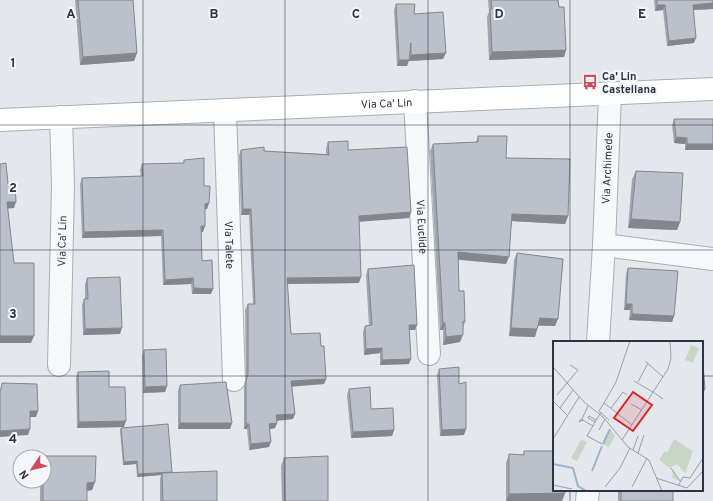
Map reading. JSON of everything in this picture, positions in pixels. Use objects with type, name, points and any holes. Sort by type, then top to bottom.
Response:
[{"type":"street","name":"Via Ca' Lin","points":[[0,120],[713,89]]},
{"type":"street","name":"Via Archimede","points":[[598,341],[604,245],[610,93]]},
{"type":"street","name":"Via Euclide","points":[[415,101],[430,354]]},
{"type":"street","name":"Via Talete","points":[[225,110],[234,380]]},
{"type":"street","name":"Via Ca' Lin","points":[[59,366],[63,185],[61,117]]},
{"type":"street","points":[[604,245],[713,259]]},
{"type":"street","points":[[587,501],[588,491]]},
{"type":"building","points":[[78,0],[133,0],[137,53],[83,57]]},
{"type":"building","points":[[491,0],[558,0],[559,7],[564,7],[566,50],[492,52]]},
{"type":"building","points":[[657,0],[713,0],[713,3],[693,5],[696,38],[669,41],[665,5],[657,5]]},
{"type":"building","points":[[396,4],[415,4],[414,14],[443,12],[446,53],[411,55],[411,43],[409,60],[399,60]]},
{"type":"building","points":[[674,119],[713,119],[713,144],[687,144],[687,138],[676,137]]},
{"type":"building","points":[[478,136],[507,136],[506,158],[570,159],[568,216],[512,214],[509,257],[458,252],[459,291],[464,291],[465,322],[463,321],[463,335],[446,337],[445,323],[443,323],[433,144],[478,142]]},
{"type":"building","points":[[348,141],[348,150],[407,147],[411,212],[359,216],[361,277],[287,278],[291,334],[320,333],[321,346],[324,346],[326,379],[291,381],[295,414],[276,415],[277,423],[269,424],[271,442],[251,444],[249,424],[246,424],[248,304],[255,304],[251,209],[243,209],[241,150],[264,147],[264,151],[329,155],[328,142]]},
{"type":"building","points":[[204,158],[204,186],[210,186],[209,203],[205,204],[205,226],[201,226],[202,261],[212,260],[213,289],[194,288],[193,278],[165,280],[163,230],[84,232],[82,178],[143,176],[142,164],[184,163],[184,160]]},
{"type":"building","points":[[6,163],[8,184],[15,183],[16,202],[7,202],[14,263],[34,263],[34,336],[0,336],[0,164]]},
{"type":"building","points":[[636,171],[683,173],[680,222],[631,219]]},
{"type":"building","points":[[517,253],[563,259],[558,319],[540,318],[537,329],[511,328]]},
{"type":"building","points":[[414,265],[417,325],[409,325],[411,359],[382,360],[382,348],[366,349],[365,326],[372,325],[368,269]]},
{"type":"building","points":[[628,268],[678,271],[674,316],[632,314],[632,304],[626,304]]},
{"type":"building","points":[[120,277],[122,328],[85,329],[84,299],[88,299],[87,278]]},
{"type":"building","points":[[166,349],[167,386],[145,387],[144,350]]},
{"type":"building","points":[[703,365],[705,389],[703,389]]},
{"type":"building","points":[[459,367],[459,384],[466,382],[466,429],[442,430],[439,369]]},
{"type":"building","points":[[109,371],[109,387],[125,387],[126,421],[79,422],[78,372]]},
{"type":"building","points":[[226,382],[232,423],[180,423],[180,385]]},
{"type":"building","points":[[2,383],[37,384],[38,411],[30,411],[30,429],[0,431],[0,389]]},
{"type":"building","points":[[370,387],[371,409],[393,408],[394,430],[353,432],[349,389]]},
{"type":"building","points":[[168,424],[172,472],[138,474],[137,461],[124,462],[121,428]]},
{"type":"building","points":[[524,451],[553,451],[553,491],[565,491],[565,493],[509,494],[509,454],[524,455]]},
{"type":"building","points":[[52,456],[96,456],[95,482],[87,483],[87,501],[43,501],[43,489],[52,489]]},
{"type":"building","points":[[328,456],[328,501],[285,501],[284,458]]},
{"type":"building","points":[[217,471],[217,501],[163,501],[162,473]]},
{"type":"building","points":[[621,491],[673,491],[673,501],[621,501]]},
{"type":"place","name":"Ca' Lin Castellana","points":[[590,82]]}]
